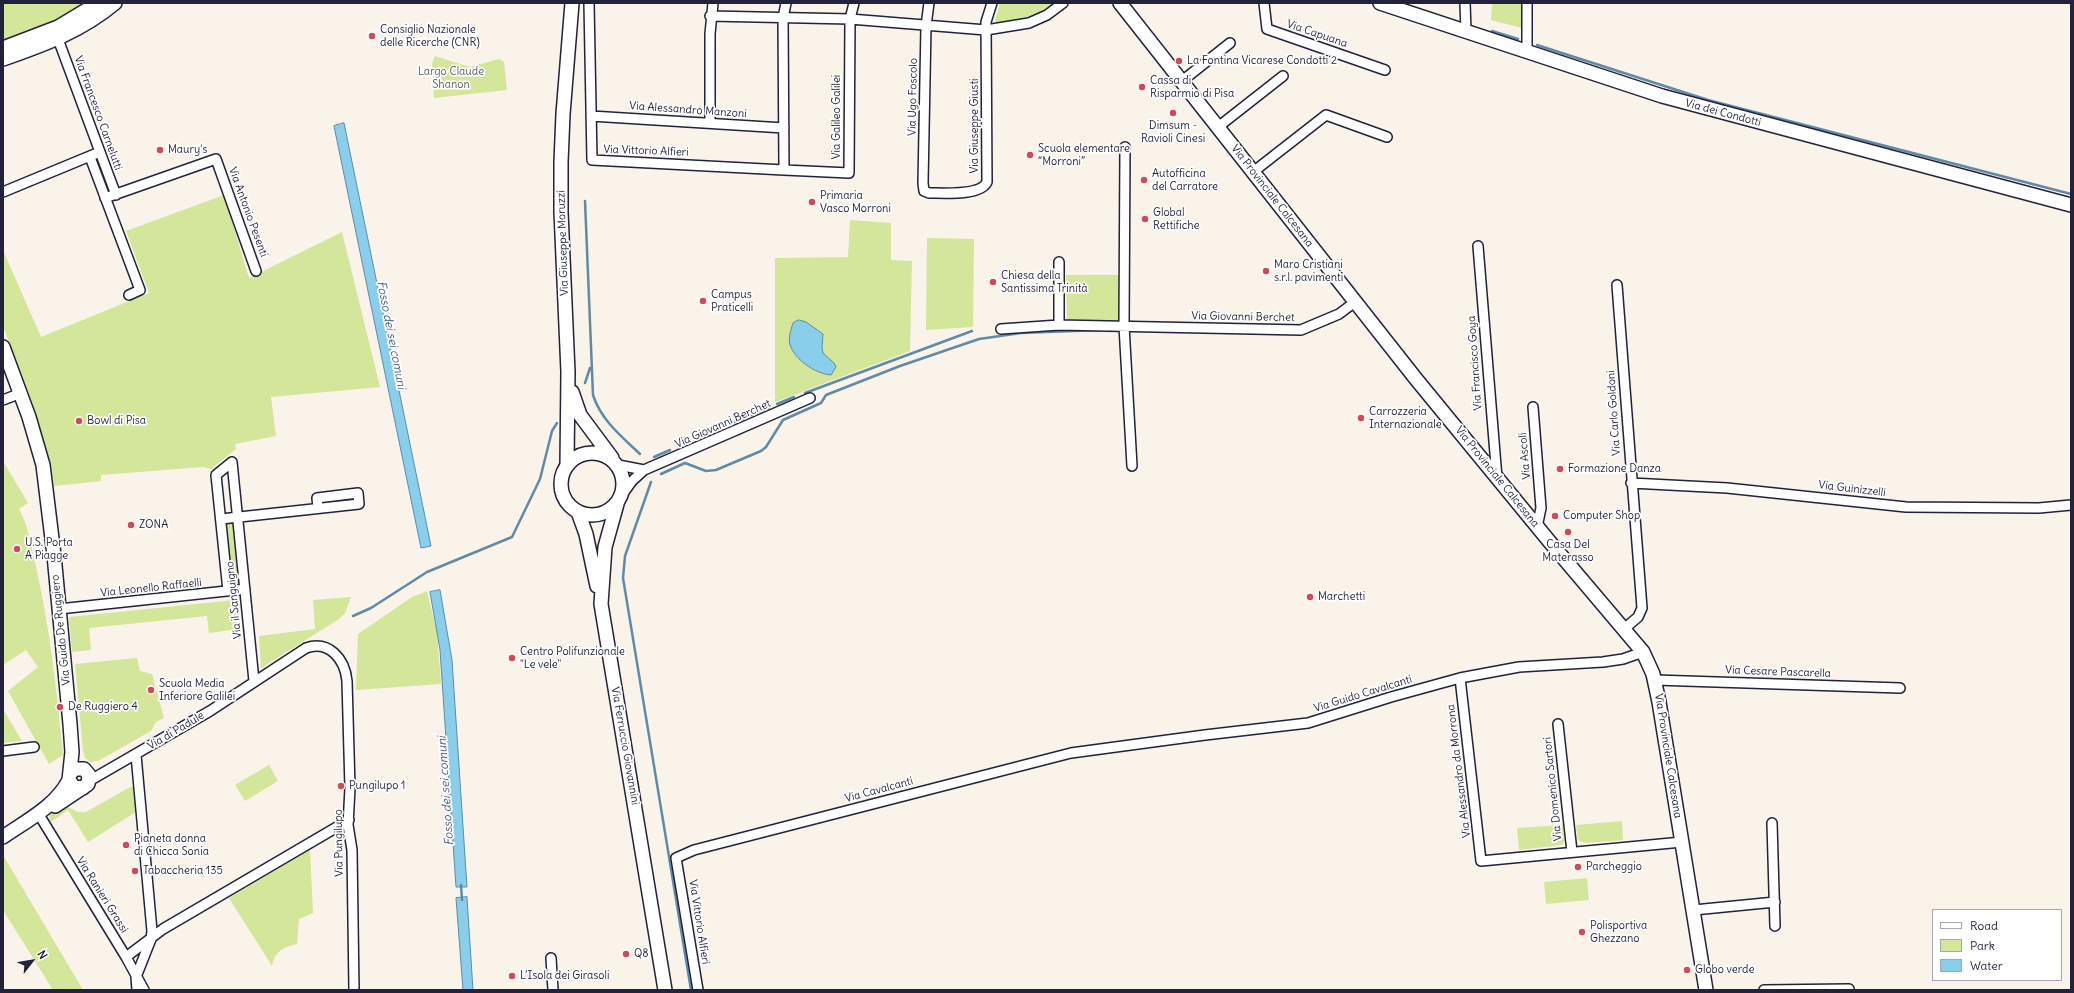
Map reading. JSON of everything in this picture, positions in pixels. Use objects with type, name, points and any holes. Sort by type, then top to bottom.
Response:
[{"type":"main road","points":[[3,48],[58,27],[98,3]]},
{"type":"main road","points":[[3,60],[58,39],[90,22],[115,3]]},
{"type":"main road","name":"Via Giuseppe Moruzzi","points":[[564,3],[560,61],[562,114],[561,212],[568,372],[567,465]]},
{"type":"main road","name":"Via Giuseppe Moruzzi","points":[[562,114],[572,3]]},
{"type":"main road","name":"Via dei Condotti","points":[[1380,3],[1662,96],[2071,205]]},
{"type":"main road","name":"Via Provinciale Calcesana","points":[[1123,5],[1355,302],[1537,527],[1643,652],[1655,680],[1706,990]]},
{"type":"main road","name":"Via Guido De Ruggiero","points":[[3,347],[34,432],[43,465],[59,609],[72,752],[83,777]]},
{"type":"main road","name":"Via Giuseppe Moruzzi","points":[[568,372],[580,415],[617,464]]},
{"type":"main road","points":[[590,452],[606,455],[617,464],[624,481],[620,499],[611,510],[599,515],[590,515],[578,512],[568,504],[562,492],[561,479],[567,465],[578,456],[590,452]]},
{"type":"main road","name":"Via Ferruccio Giovannini","points":[[620,499],[604,547],[601,604],[665,990]]},
{"type":"main road","points":[[578,512],[586,534],[601,604]]},
{"type":"main road","name":"Via di Padule","points":[[3,837],[41,812],[62,792],[83,777]]},
{"type":"street","name":"Via Vittorio Alfieri","points":[[589,3],[592,160],[784,170]]},
{"type":"street","points":[[710,123],[710,16],[713,3]]},
{"type":"street","points":[[784,170],[783,18],[786,3]]},
{"type":"street","name":"Via Galileo Galilei","points":[[784,170],[849,173],[850,19],[854,3]]},
{"type":"street","name":"Via Ugo Foscolo","points":[[924,191],[926,26],[929,3]]},
{"type":"street","name":"Via Giuseppe Giusti","points":[[924,191],[929,193],[976,191],[986,185],[986,22],[992,3]]},
{"type":"street","points":[[710,16],[850,19],[986,30],[1029,23],[1047,15],[1063,3]]},
{"type":"street","name":"Via Capuana","points":[[1264,3],[1267,29],[1385,70]]},
{"type":"street","points":[[1465,3],[1466,31]]},
{"type":"street","points":[[1527,52],[1528,3]]},
{"type":"street","name":"Via Francesco Carnelutti","points":[[58,39],[116,195]]},
{"type":"street","points":[[1182,81],[1230,43]]},
{"type":"street","points":[[1218,127],[1283,76]]},
{"type":"street","points":[[1253,172],[1326,115],[1388,137]]},
{"type":"street","name":"Via Alessandro Manzoni","points":[[591,116],[784,128]]},
{"type":"street","points":[[1125,147],[1124,326],[1132,466]]},
{"type":"street","points":[[3,192],[100,152]]},
{"type":"street","name":"Via Francesco Carnelutti","points":[[90,156],[104,198],[140,290],[130,295]]},
{"type":"street","name":"Via Antonio Pesenti","points":[[104,198],[216,159],[256,271]]},
{"type":"street","name":"Via Francisco Goya","points":[[1478,246],[1497,478]]},
{"type":"street","points":[[1059,262],[1059,325]]},
{"type":"street","name":"Via Carlo Goldoni","points":[[1618,285],[1631,483],[1642,608],[1638,617],[1624,629]]},
{"type":"street","name":"Via Giovanni Berchet","points":[[1001,329],[1059,325],[1300,330],[1339,314],[1355,302]]},
{"type":"street","points":[[3,400],[20,393]]},
{"type":"street","name":"Via Giovanni Berchet","points":[[620,499],[644,470],[810,398]]},
{"type":"street","name":"Via Ascoli","points":[[1533,407],[1541,508],[1537,527]]},
{"type":"street","name":"Via il Sanguigno","points":[[228,592],[216,475],[232,462],[254,681]]},
{"type":"street","points":[[617,464],[644,470]]},
{"type":"street","name":"Via Guinizzelli","points":[[1631,483],[1727,488],[1906,507],[2039,508],[2071,505]]},
{"type":"street","points":[[221,519],[318,508]]},
{"type":"street","name":"Via Leonello Raffaelli","points":[[59,609],[245,589]]},
{"type":"street","name":"Via di Padule","points":[[83,777],[136,755],[210,711],[306,648],[319,646],[334,652]]},
{"type":"street","name":"Via Pungilupo","points":[[334,652],[343,664],[347,681],[350,788],[348,820],[352,850],[354,990]]},
{"type":"street","name":"Via Guido Cavalcanti","points":[[1088,750],[1308,723],[1391,697],[1460,678],[1519,668],[1603,662],[1623,659],[1643,652]]},
{"type":"street","name":"Via Alessandro da Morrona","points":[[1460,678],[1481,861]]},
{"type":"street","name":"Via Cesare Pascarella","points":[[1655,680],[1900,688]]},
{"type":"street","name":"Via Domenico Sartori","points":[[1558,724],[1572,852]]},
{"type":"street","points":[[3,751],[34,747]]},
{"type":"street","name":"Via Cavalcanti","points":[[676,858],[694,850],[961,780],[1088,750]]},
{"type":"street","points":[[136,755],[152,924],[151,939],[136,977],[137,990]]},
{"type":"street","name":"Via Ranieri Grassi","points":[[41,812],[144,990]]},
{"type":"street","points":[[126,957],[163,929],[348,820]]},
{"type":"street","points":[[1772,823],[1775,926]]},
{"type":"street","name":"Via Domenico Sartori","points":[[1481,861],[1682,842]]},
{"type":"street","name":"Via Vittorio Alfieri","points":[[676,858],[698,990]]},
{"type":"street","points":[[1694,910],[1775,902]]},
{"type":"street","points":[[550,958],[553,990]]},
{"type":"street","points":[[1764,990],[1849,989]]},
{"type":"green space","points":[[3,3],[85,3],[55,20],[3,41]]},
{"type":"green space","points":[[1000,3],[1055,3],[1035,16],[998,24],[995,20]]},
{"type":"green space","points":[[1492,3],[1521,3],[1522,28],[1491,20]]},
{"type":"green space","name":"Largo Claude Shanon","points":[[435,56],[470,67],[499,59],[504,62],[507,90],[434,98],[432,64]]},
{"type":"green space","points":[[224,195],[249,278],[342,232],[380,387],[271,397],[276,436],[235,444],[236,449],[211,469],[203,467],[101,475],[101,481],[54,486],[49,460],[33,404],[3,326],[3,250],[41,337],[149,293],[126,231]]},
{"type":"green space","points":[[850,220],[891,223],[891,260],[912,261],[910,351],[775,402],[775,258],[848,257]]},
{"type":"green space","points":[[927,238],[974,239],[973,327],[926,330]]},
{"type":"green space","points":[[1066,275],[1120,275],[1120,319],[1118,321],[1067,320]]},
{"type":"green space","points":[[3,461],[28,503],[19,509],[29,537],[41,590],[49,637],[56,684],[63,755],[49,764],[8,691],[38,667],[26,650],[3,665]]},
{"type":"green space","points":[[236,522],[242,583],[232,584],[225,523]]},
{"type":"green space","points":[[427,591],[437,633],[441,684],[356,690],[358,634],[412,597]]},
{"type":"green space","points":[[351,597],[345,613],[339,619],[261,668],[259,636],[315,629],[313,600]]},
{"type":"green space","points":[[235,600],[238,629],[209,633],[207,616],[89,628],[91,650],[72,652],[69,617]]},
{"type":"green space","points":[[137,658],[140,671],[152,674],[164,718],[156,722],[151,731],[98,761],[90,762],[85,758],[83,751],[75,664]]},
{"type":"green space","points":[[3,709],[22,741],[3,743]]},
{"type":"green space","points":[[269,765],[278,781],[245,801],[235,785]]},
{"type":"green space","points":[[132,786],[134,788],[136,812],[88,842],[68,810],[51,822],[49,818],[50,814],[64,805],[78,812],[86,812]]},
{"type":"green space","points":[[1622,821],[1623,840],[1585,843],[1578,840],[1576,825]]},
{"type":"green space","points":[[1563,825],[1564,842],[1562,845],[1519,850],[1517,828]]},
{"type":"green space","points":[[310,850],[313,913],[299,919],[297,944],[280,951],[275,957],[272,966],[229,898]]},
{"type":"green space","points":[[3,855],[83,990],[53,990],[3,910]]},
{"type":"green space","points":[[1587,878],[1589,900],[1546,904],[1544,882]]},
{"type":"water","points":[[344,123],[431,546],[421,548],[334,126]]},
{"type":"water","points":[[799,320],[806,322],[823,334],[823,353],[834,363],[836,367],[831,375],[813,369],[801,361],[793,351],[789,339],[793,323]]},
{"type":"water","points":[[440,590],[452,660],[467,887],[456,887],[440,650],[430,592]]},
{"type":"water","points":[[467,897],[473,990],[463,990],[456,898]]},
{"type":"waterway","points":[[1492,31],[1518,39]]},
{"type":"waterway","points":[[1537,45],[1708,100],[2071,194]]},
{"type":"waterway","points":[[585,201],[593,395],[606,420],[640,454]]},
{"type":"waterway","points":[[661,474],[685,463],[706,471],[716,470],[761,451],[766,447],[783,420],[821,403],[826,395],[900,366],[979,339],[1021,333],[1101,330]]},
{"type":"waterway","points":[[805,393],[972,331]]},
{"type":"waterway","points":[[585,383],[590,368]]},
{"type":"waterway","points":[[777,404],[794,397]]},
{"type":"waterway","points":[[734,422],[770,407]]},
{"type":"waterway","points":[[353,616],[371,608],[427,572],[512,537],[540,479],[552,431],[557,423]]},
{"type":"waterway","points":[[654,457],[670,450]]},
{"type":"waterway","points":[[651,482],[625,556],[623,578],[691,990]]},
{"type":"waterway","name":"Fosso dei sei comuni","points":[[461,885],[462,900]]},
{"type":"place","name":"Consiglio Nazionale delle Ricerche (CNR)","points":[[372,36]]},
{"type":"place","name":"La Fontina Vicarese Condotti 2","points":[[1179,61]]},
{"type":"place","name":"Cassa di Risparmio di Pisa","points":[[1142,87]]},
{"type":"place","name":"Dimsum - Ravioli Cinesi","points":[[1173,113]]},
{"type":"place","name":"Maury's","points":[[160,150]]},
{"type":"place","name":"Scuola elementare “Morroni”","points":[[1030,155]]},
{"type":"place","name":"Autofficina del Carratore","points":[[1144,180]]},
{"type":"place","name":"Primaria Vasco Morroni","points":[[812,202]]},
{"type":"place","name":"Global Rettifiche","points":[[1145,219]]},
{"type":"place","name":"Maro Cristiani s.r.l. pavimenti","points":[[1266,271]]},
{"type":"place","name":"Chiesa della Santissima Trinità","points":[[993,282]]},
{"type":"place","name":"Campus Praticelli","points":[[703,301]]},
{"type":"place","name":"Carrozzeria Internazionale","points":[[1361,418]]},
{"type":"place","name":"Bowl di Pisa","points":[[79,421]]},
{"type":"place","name":"Formazione Danza","points":[[1560,469]]},
{"type":"place","name":"Computer Shop","points":[[1555,516]]},
{"type":"place","name":"ZONA","points":[[131,525]]},
{"type":"place","name":"Casa Del Materasso","points":[[1568,532]]},
{"type":"place","name":"U.S. Porta A Piagge","points":[[17,549]]},
{"type":"place","name":"Marchetti","points":[[1310,597]]},
{"type":"place","name":"Centro Polifunzionale \"Le vele\"","points":[[512,658]]},
{"type":"place","name":"Scuola Media Inferiore Galilei","points":[[151,690]]},
{"type":"place","name":"De Ruggiero 4","points":[[60,707]]},
{"type":"place","name":"Pungilupo 1","points":[[341,786]]},
{"type":"place","name":"Pianeta donna di Chicca Sonia","points":[[126,845]]},
{"type":"place","name":"Parcheggio","points":[[1578,867]]},
{"type":"place","name":"Tabaccheria 135","points":[[135,871]]},
{"type":"place","name":"Polisportiva Ghezzano","points":[[1582,932]]},
{"type":"place","name":"Q8","points":[[626,954]]},
{"type":"place","name":"Globo verde","points":[[1687,970]]},
{"type":"place","name":"L’Isola dei Girasoli","points":[[512,976]]}]
